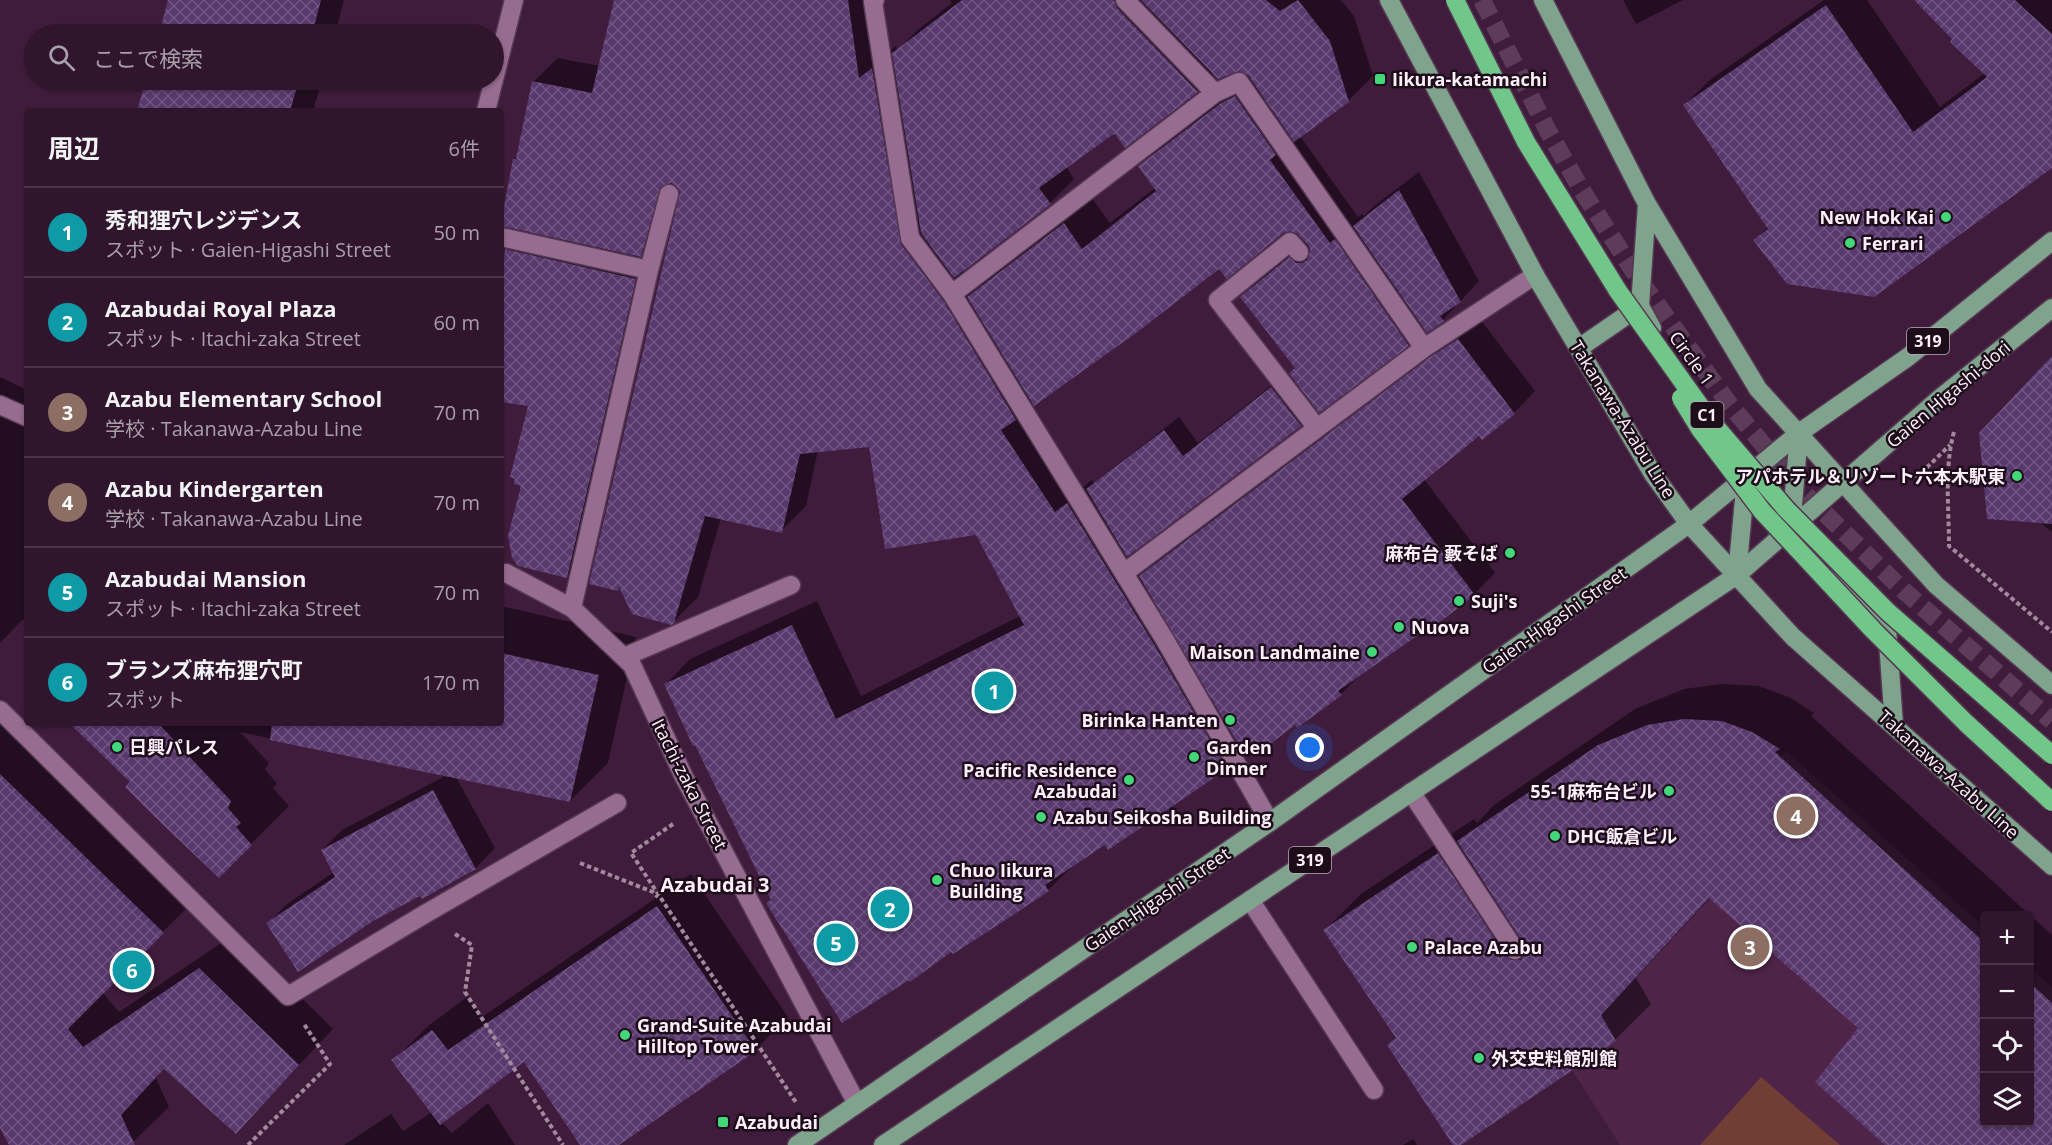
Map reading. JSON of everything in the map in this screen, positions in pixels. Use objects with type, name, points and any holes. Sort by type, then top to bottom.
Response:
[{"type":"highway","name":"Circle 1","points":[[1455,0],[1526,142],[1618,291],[1710,420],[1786,510],[1888,612],[2052,755]]},
{"type":"highway","points":[[1618,291],[1700,429],[1762,511],[1873,630],[1966,723],[2052,802]]},
{"type":"main road","name":"Takanawa-Azabu Line","points":[[1389,0],[1535,275],[1653,474],[1689,524],[1793,637],[2052,866]]},
{"type":"main road","points":[[1543,0],[1647,204],[1758,390],[1936,585],[2052,685]]},
{"type":"main road","points":[[1647,204],[1640,306],[1709,429],[1746,477],[1737,575]]},
{"type":"main road","name":"319","points":[[1689,524],[1799,434],[1908,357],[2052,241]]},
{"type":"main road","points":[[1579,348],[1640,306]]},
{"type":"main road","name":"Gaien Higashi-dori","points":[[1737,575],[1939,399],[2052,309]]},
{"type":"main road","points":[[1799,434],[1791,529],[1887,628],[1894,725]]},
{"type":"main road","name":"Gaien-Higashi Street","points":[[798,1144],[1270,822],[1689,524]]},
{"type":"main road","name":"319","points":[[883,1145],[1737,575]]},
{"type":"street","points":[[504,40],[514,0]]},
{"type":"street","points":[[875,0],[873,2],[910,238],[952,294],[1124,573],[1270,822]]},
{"type":"street","points":[[1125,0],[1215,93]]},
{"type":"street","points":[[952,294],[1215,93],[1239,82],[1424,348]]},
{"type":"street","points":[[487,108],[491,90]]},
{"type":"street","points":[[572,608],[649,270],[669,194]]},
{"type":"street","points":[[504,238],[649,270]]},
{"type":"street","points":[[1299,252],[1290,242],[1218,300],[1317,428]]},
{"type":"street","points":[[1124,573],[1424,348],[1535,275]]},
{"type":"street","points":[[0,405],[24,416]]},
{"type":"street","name":"Itachi-zaka Street","points":[[504,570],[572,608],[632,665],[684,777],[857,1104]]},
{"type":"street","points":[[624,657],[791,585]]},
{"type":"street","points":[[0,710],[288,996],[617,803]]},
{"type":"street","points":[[1411,792],[1515,950]]},
{"type":"street","points":[[1250,900],[1374,1090]]},
{"type":"path","points":[[1955,429],[1950,444],[1948,475],[1949,546],[2052,632]]},
{"type":"path","points":[[1916,478],[1950,444]]},
{"type":"path","points":[[678,820],[631,854],[797,1104]]},
{"type":"path","points":[[540,848],[653,892],[664,904]]},
{"type":"path","points":[[425,914],[472,945],[465,992],[563,1145]]},
{"type":"path","points":[[248,1145],[330,1064],[302,1022]]},
{"type":"shaded area","points":[[1787,752],[1980,923],[1980,1127],[2034,1127],[2034,971],[2052,987],[2052,1145],[1620,1145],[1504,964],[1525,930]]},
{"type":"shaded area","points":[[1761,1077],[1840,1145],[1700,1145]]},
{"type":"building","points":[[168,0],[321,0],[315,24],[162,24]]},
{"type":"building","points":[[614,0],[848,0],[859,78],[872,68],[901,244],[943,300],[1016,420],[1001,430],[1055,512],[1067,503],[1227,769],[1108,850],[1105,845],[1045,885],[1049,891],[1001,923],[953,954],[951,952],[910,982],[909,980],[842,1023],[766,903],[771,900],[664,684],[792,625],[836,719],[1024,625],[976,535],[885,549],[869,447],[800,454],[782,533],[705,516],[674,623],[671,625],[632,614],[619,587],[618,591],[589,584],[680,192],[671,183],[661,187],[641,257],[504,227],[504,206],[513,159],[516,159],[532,81],[592,93]]},
{"type":"building","points":[[962,0],[1114,0],[1117,8],[1198,92],[1125,148],[1115,134],[1112,135],[1039,188],[1051,204],[954,278],[921,233],[892,53]]},
{"type":"building","points":[[1141,0],[1266,0],[1280,11],[1298,0],[1330,41],[1349,102],[1294,142],[1248,75],[1239,71],[1218,79]]},
{"type":"building","points":[[1914,0],[2015,0],[2052,34],[2052,168],[1874,297],[1787,284],[1753,240],[1768,229],[1683,105],[1826,5],[1913,132],[1987,77],[1950,42],[1952,39]]},
{"type":"building","points":[[143,90],[296,90],[291,108],[138,108]]},
{"type":"building","points":[[1235,96],[1276,155],[1270,160],[1330,243],[1335,239],[1409,346],[1319,413],[1289,373],[1295,368],[1240,297],[1289,257],[1296,263],[1307,260],[1310,250],[1308,245],[1298,234],[1289,231],[1283,233],[1227,279],[1219,269],[1140,330],[1034,406],[967,297],[1064,223],[1082,249],[1156,191],[1138,166],[1221,103]]},
{"type":"building","points":[[1399,190],[1461,302],[1440,316],[1444,321],[1427,333],[1353,226]]},
{"type":"building","points":[[505,249],[636,279],[567,578],[518,566],[512,558],[508,536],[521,486],[514,484],[515,479],[510,477],[528,406],[504,402]]},
{"type":"building","points":[[1458,339],[1515,414],[1482,440],[1479,436],[1402,499],[1475,595],[1432,628],[1431,626],[1338,691],[1342,695],[1297,728],[1295,725],[1256,755],[1253,751],[1245,756],[1139,576],[1430,357]]},
{"type":"building","name":"アパホテル＆リゾート六本木駅東","points":[[2052,356],[2052,524],[1987,519],[1979,433]]},
{"type":"building","points":[[1271,387],[1301,426],[1127,557],[1086,489],[1164,430],[1183,456]]},
{"type":"building","points":[[504,654],[599,675],[570,802],[270,740],[272,726],[504,726]]},
{"type":"building","points":[[1684,719],[1722,721],[1752,732],[1780,749],[1775,752],[1980,938],[1980,1127],[2034,1127],[2034,987],[2052,1003],[2052,1145],[1885,1145],[1815,1082],[1858,1028],[1709,898],[1601,1015],[1616,1041],[1461,1145],[1453,1145],[1387,1045],[1396,1038],[1323,930],[1438,853],[1506,956],[1511,960],[1521,960],[1525,954],[1524,944],[1457,841],[1598,745],[1647,725]]},
{"type":"building","points":[[72,726],[161,726],[231,801],[228,808],[241,823],[236,827],[252,845],[219,878],[125,787],[130,782]]},
{"type":"building","points":[[0,774],[164,933],[68,1029],[83,1047],[199,968],[299,1065],[236,1134],[164,1069],[121,1115],[135,1145],[9,1145],[0,1128]]},
{"type":"building","points":[[433,790],[476,869],[422,899],[420,896],[373,921],[298,972],[266,923],[335,877],[321,850]]},
{"type":"building","name":"Grand-Suite Azabudai Hilltop Tower","points":[[657,906],[756,1051],[619,1145],[580,1145],[524,1062],[440,1125],[391,1060],[432,1030],[448,1050]]},
{"type":"tunnel","points":[[1482,0],[1548,131],[1581,189],[1638,278],[1730,405],[1803,492],[1903,590],[2052,721]]},
{"type":"place","name":"Iikura-katamachi","points":[[1380,79]]},
{"type":"place","name":"New Hok Kai","points":[[1946,217]]},
{"type":"place","name":"Ferrari","points":[[1850,243]]},
{"type":"place","name":"アパホテル＆リゾート六本木駅東","points":[[2017,476]]},
{"type":"place","name":"麻布台 藪そば","points":[[1510,553]]},
{"type":"place","name":"Suji's","points":[[1459,601]]},
{"type":"place","name":"Nuova","points":[[1399,627]]},
{"type":"place","name":"Maison Landmaine","points":[[1372,652]]},
{"type":"place","name":"秀和狸穴レジデンス","points":[[994,691]]},
{"type":"place","name":"Birinka Hanten","points":[[1230,720]]},
{"type":"place","name":"日興パレス","points":[[117,747]]},
{"type":"place","name":"Garden Dinner","points":[[1194,757]]},
{"type":"place","name":"Pacific Residence Azabudai","points":[[1129,780]]},
{"type":"place","name":"55-1麻布台ビル","points":[[1669,791]]},
{"type":"place","name":"Azabu Kindergarten","points":[[1796,816]]},
{"type":"place","name":"Azabu Seikosha Building","points":[[1041,817]]},
{"type":"place","name":"DHC飯倉ビル","points":[[1555,836]]},
{"type":"place","name":"Chuo Iikura Building","points":[[937,880]]},
{"type":"place","name":"Azabudai Royal Plaza","points":[[890,909]]},
{"type":"place","name":"Azabudai Mansion","points":[[836,943]]},
{"type":"place","name":"Palace Azabu","points":[[1412,947]]},
{"type":"place","name":"Azabu Elementary School","points":[[1750,947]]},
{"type":"place","name":"ブランズ麻布狸穴町","points":[[132,970]]},
{"type":"place","name":"Grand-Suite Azabudai Hilltop Tower","points":[[625,1035]]},
{"type":"place","name":"外交史料館別館","points":[[1479,1058]]},
{"type":"place","name":"Azabudai","points":[[723,1122]]},
{"type":"district","name":"Azabudai 3","points":[[715,884]]}]
